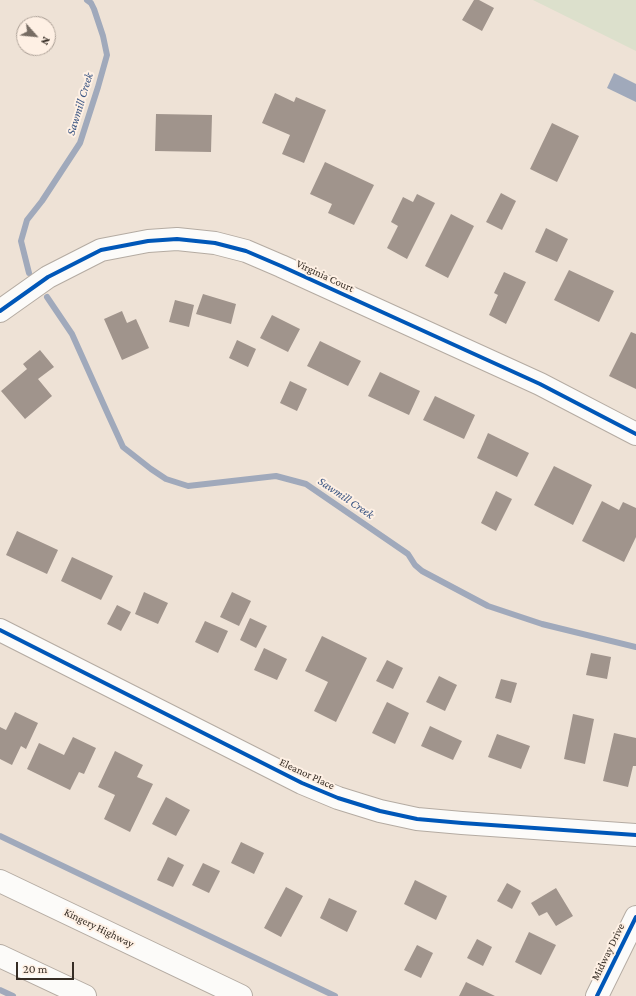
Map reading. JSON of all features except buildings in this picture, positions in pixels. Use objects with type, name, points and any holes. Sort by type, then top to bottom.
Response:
[{"type":"main road","name":"Virginia Court","points":[[0,311],[48,277],[101,250],[148,241],[177,239],[215,242],[246,251],[281,266],[540,384],[636,434]]},
{"type":"main road","name":"Eleanor Place","points":[[0,630],[302,783],[338,798],[380,811],[417,818],[462,823],[636,835]]},
{"type":"main road","name":"Kingery Highway","points":[[0,881],[241,996]]},
{"type":"main road","name":"Midway Drive","points":[[597,996],[636,917]]},
{"type":"main road","points":[[0,956],[85,996]]},
{"type":"green space","points":[[533,0],[636,0],[636,51]]},
{"type":"water","points":[[614,73],[636,84],[636,102],[607,88]]},
{"type":"waterway","name":"Sawmill Creek","points":[[29,273],[21,241],[27,220],[42,201],[80,143],[107,55],[103,36],[94,9],[91,3],[87,0]]},
{"type":"waterway","name":"Sawmill Creek","points":[[47,297],[72,334],[123,447],[166,479],[188,486],[276,476],[306,484],[408,554],[415,565],[422,571],[488,606],[542,624],[636,647]]},
{"type":"waterway","points":[[0,836],[335,996]]},
{"type":"waterway","points":[[0,990],[13,996]]},
{"type":"cycle path","points":[[0,311],[48,277],[101,250],[148,241],[177,239],[215,243],[246,251],[281,266],[540,384],[636,434]]},
{"type":"cycle path","points":[[0,630],[302,783],[338,798],[380,811],[417,819],[636,835]]},
{"type":"cycle path","points":[[597,996],[636,917]]}]
